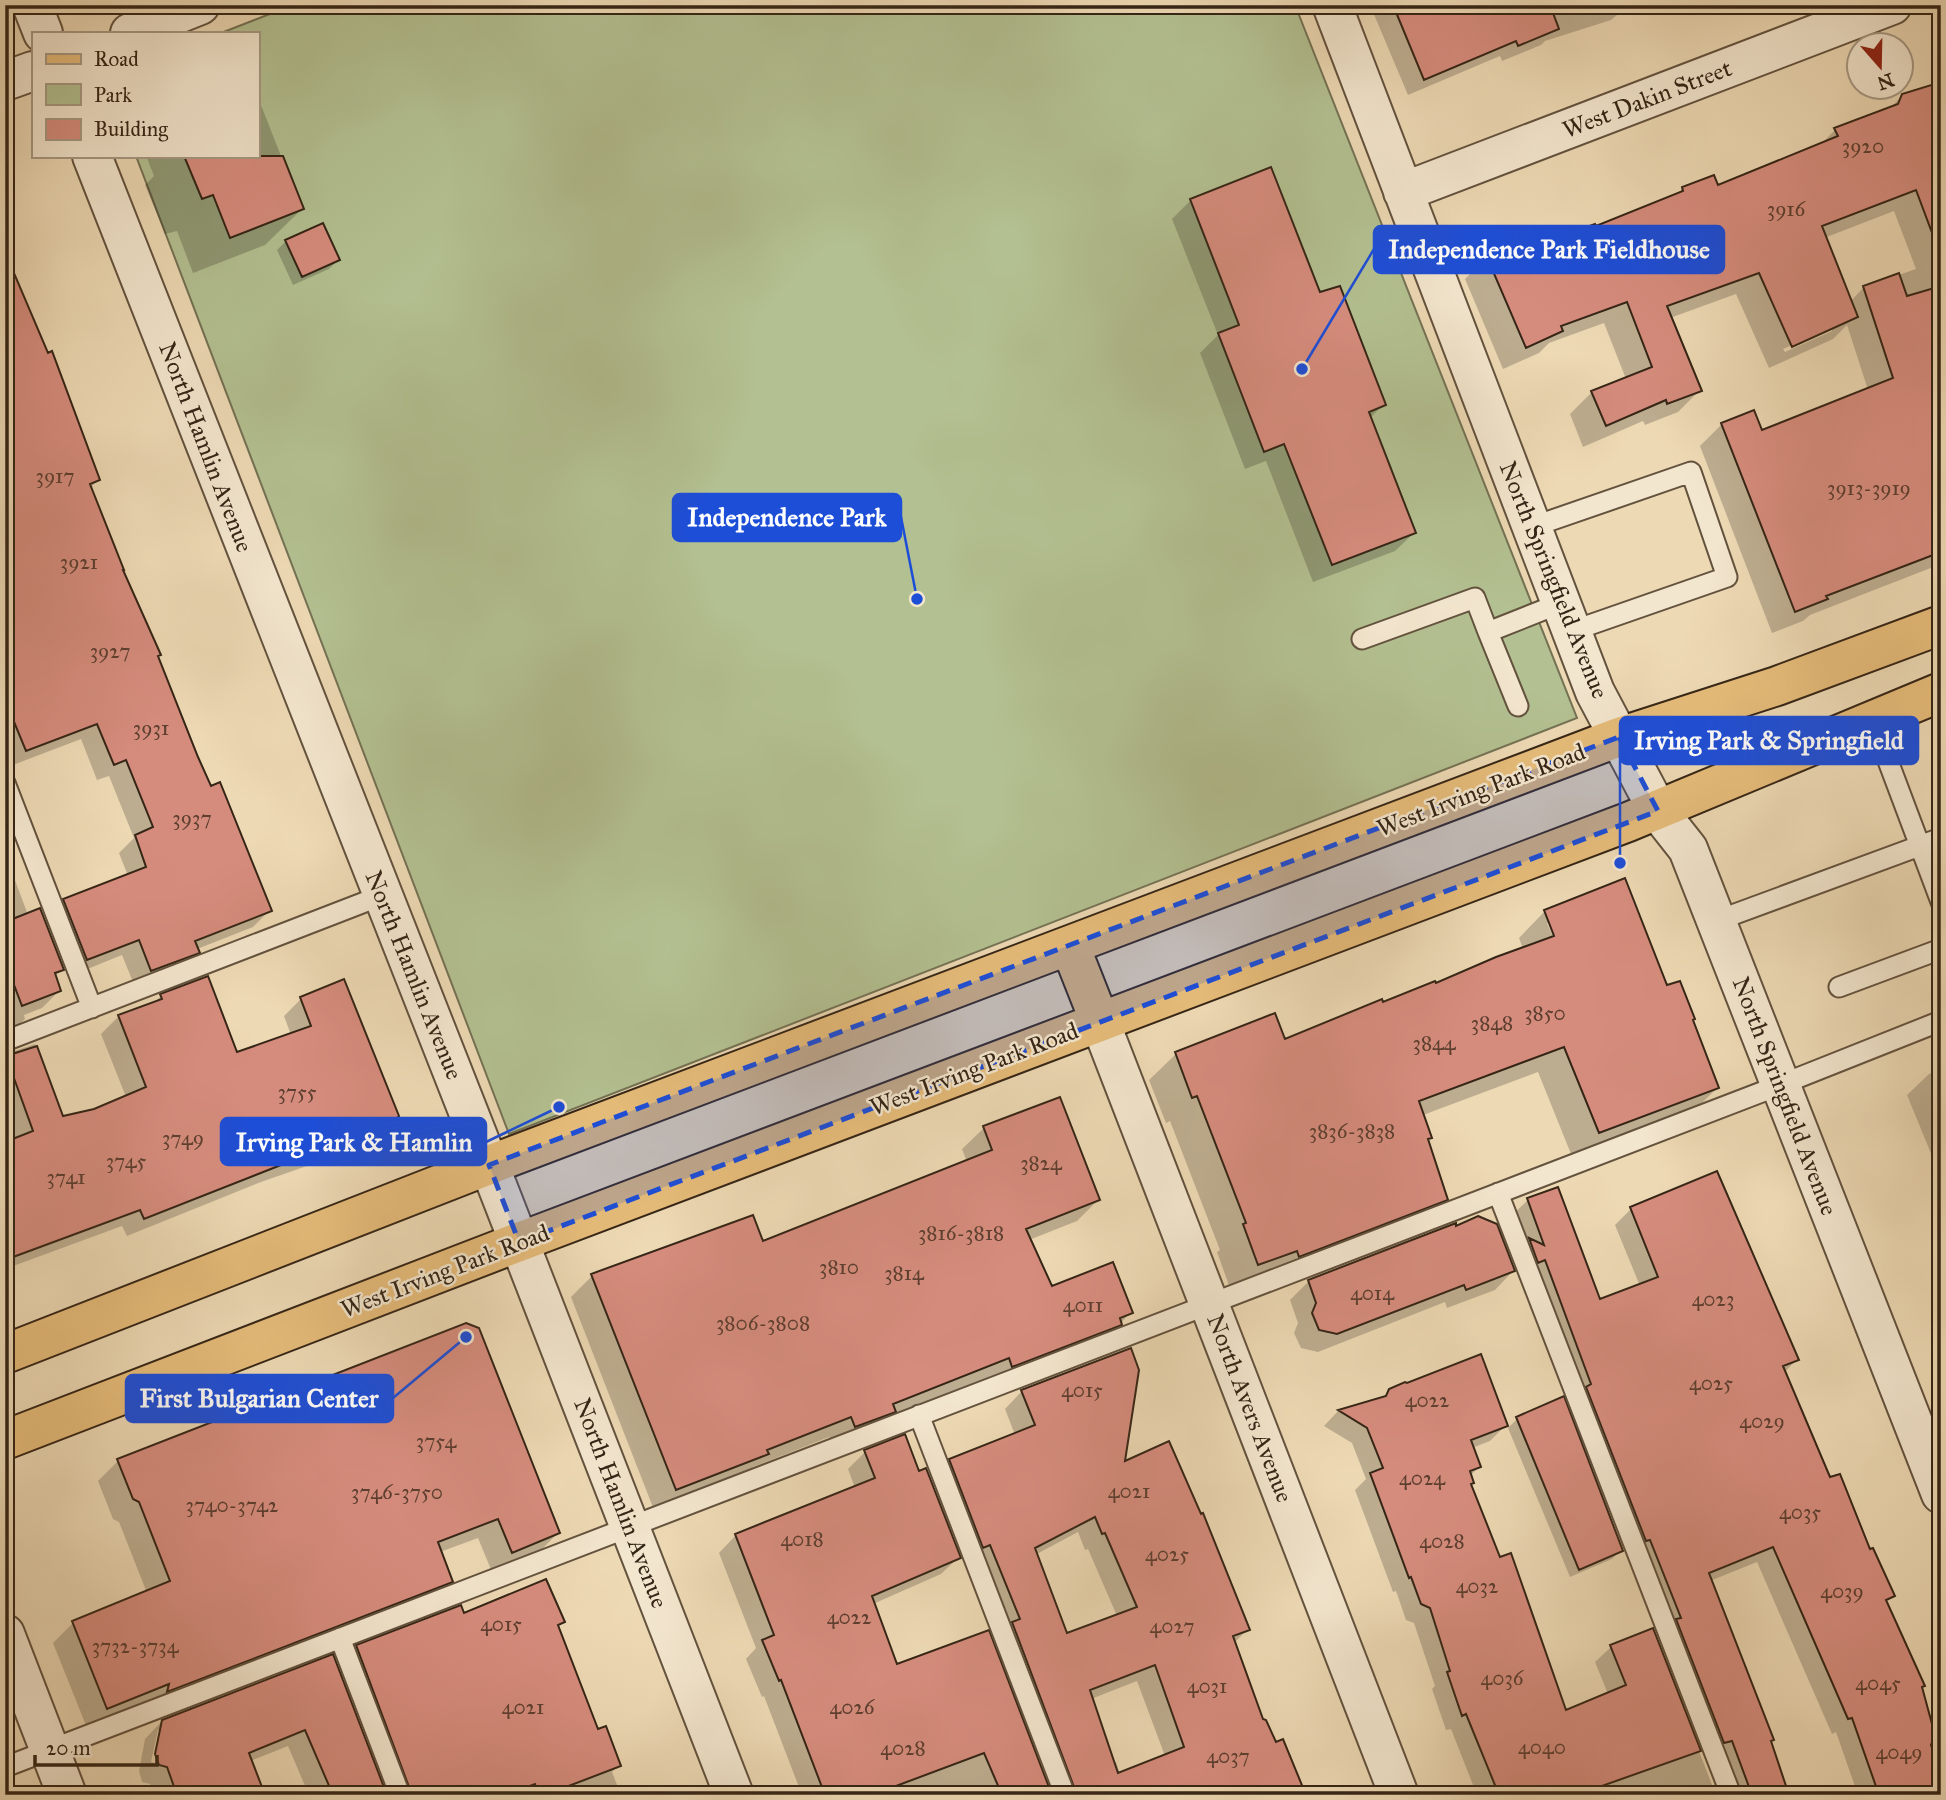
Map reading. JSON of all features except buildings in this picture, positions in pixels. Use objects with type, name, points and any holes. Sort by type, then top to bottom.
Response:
[{"type":"main road","name":"West Irving Park Road","points":[[5,1354],[489,1165],[1619,737],[1777,686],[1941,625]]},
{"type":"main road","name":"West Irving Park Road","points":[[5,1440],[519,1242],[1658,811],[1941,692]]},
{"type":"main road","points":[[1070,946],[1100,1021]]},
{"type":"street","points":[[32,5],[43,32]]},
{"type":"street","points":[[132,32],[200,5]]},
{"type":"street","name":"North Springfield Avenue","points":[[1332,5],[1595,692],[1658,811],[1688,849],[1941,1494]]},
{"type":"street","name":"West Dakin Street","points":[[1403,192],[1892,5]]},
{"type":"street","points":[[5,81],[32,71]]},
{"type":"street","name":"North Hamlin Avenue","points":[[93,158],[734,1795]]},
{"type":"street","name":"North Avers Avenue","points":[[1100,1021],[1399,1795]]},
{"type":"street","points":[[5,1634],[67,1795]]},
{"type":"lane","points":[[1488,632],[1567,617],[1727,577],[1691,472],[1532,527]]},
{"type":"lane","points":[[1362,639],[1475,598],[1518,706]]},
{"type":"lane","points":[[1873,721],[1941,902]]},
{"type":"lane","points":[[5,783],[92,1008]]},
{"type":"lane","points":[[1716,921],[1941,838]]},
{"type":"lane","points":[[5,1041],[383,895]]},
{"type":"lane","points":[[1839,987],[1941,949]]},
{"type":"lane","points":[[5,1767],[1941,1021]]},
{"type":"lane","points":[[1498,1193],[1731,1795]]},
{"type":"lane","points":[[919,1415],[1065,1795]]},
{"type":"lane","points":[[340,1638],[400,1795]]},
{"type":"highlighted area","points":[[1619,737],[1658,811],[519,1242],[489,1165]]},
{"type":"green space","points":[[293,5],[1295,5],[1577,718],[509,1134],[137,158],[259,158],[259,32],[224,32]]},
{"type":"place","name":"Independence Park Fieldhouse","points":[[1302,369]]},
{"type":"place","name":"Independence Park","points":[[917,599]]},
{"type":"place","name":"Irving Park & Springfield","points":[[1620,863]]},
{"type":"place","name":"Irving Park & Hamlin","points":[[559,1107]]},
{"type":"place","name":"First Bulgarian Center","points":[[466,1337]]}]
